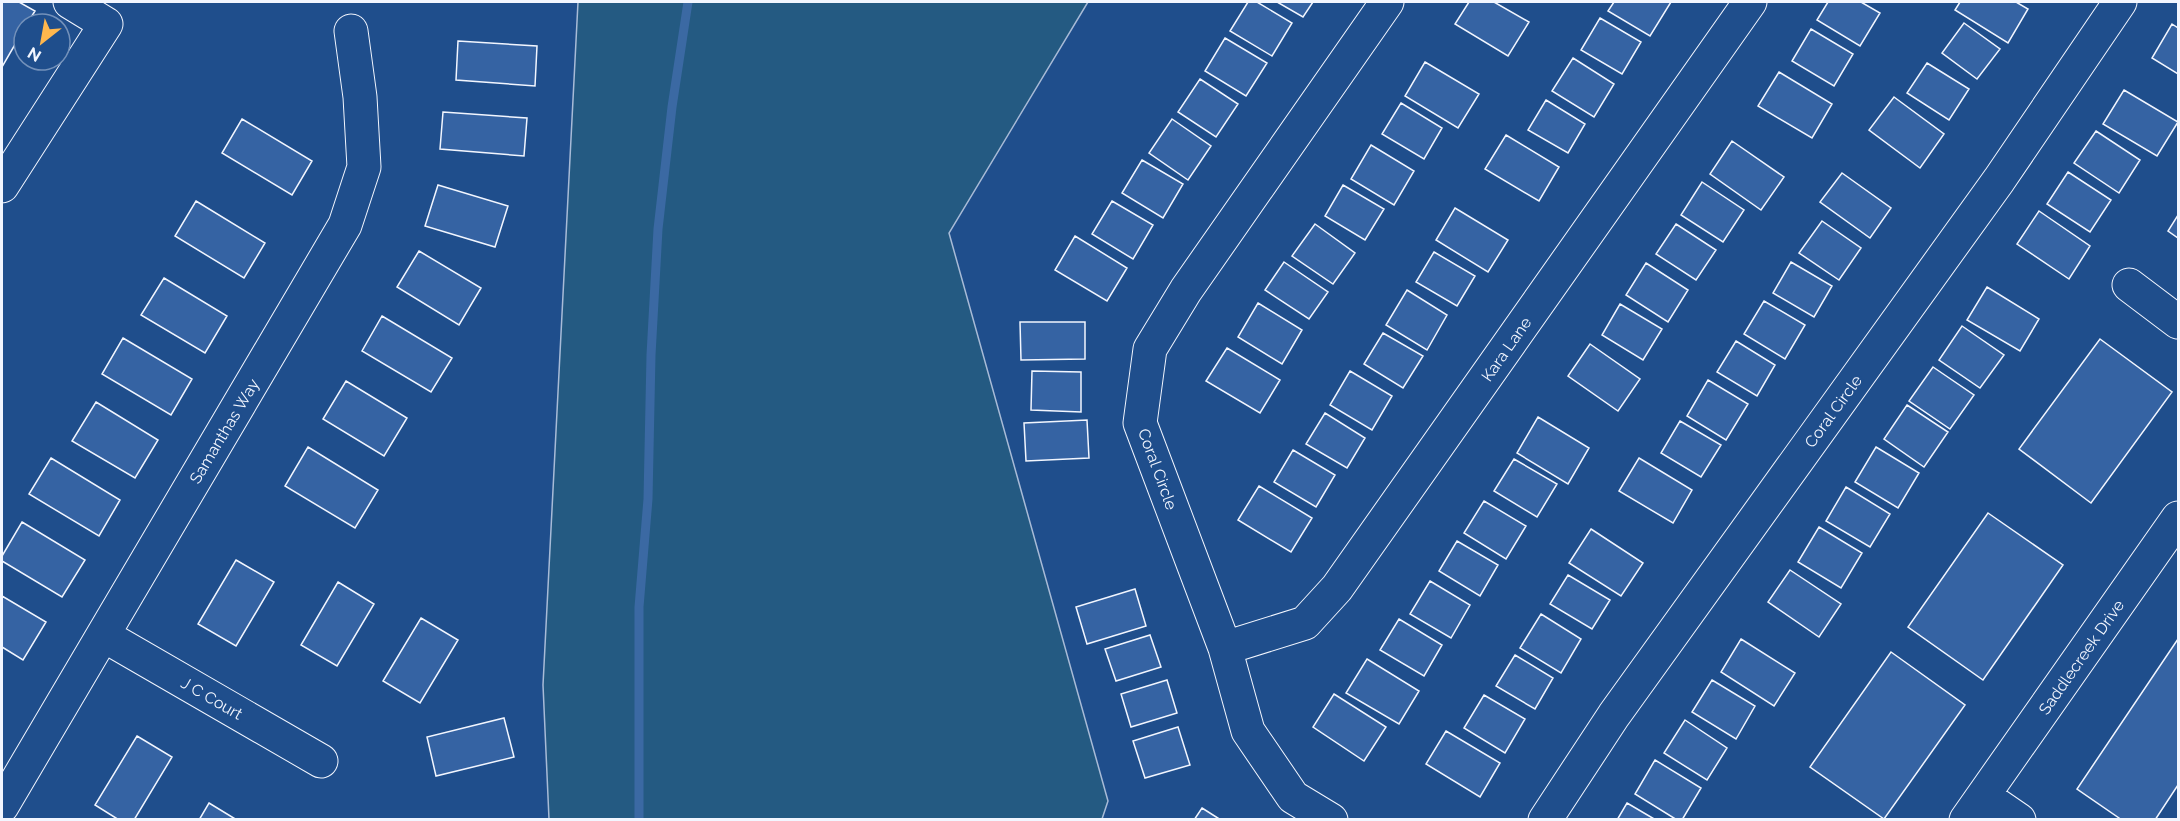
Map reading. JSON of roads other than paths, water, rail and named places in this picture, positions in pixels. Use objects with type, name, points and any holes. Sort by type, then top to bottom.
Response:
[{"type":"street","points":[[2,186],[112,13],[70,2]]},
{"type":"street","name":"Coral Circle","points":[[1331,819],[1293,796],[1248,731],[1225,648],[1140,423],[1150,349],[1186,290],[1387,2]]},
{"type":"street","name":"Kara Lane","points":[[1225,648],[1305,623],[1337,588],[1750,2]]},
{"type":"street","name":"Coral Circle","points":[[1545,819],[1614,715],[1999,180],[2120,2]]},
{"type":"street","name":"Samanthas Way","points":[[2,806],[345,225],[364,167],[360,97],[351,31]]},
{"type":"street","points":[[2129,285],[2178,322]]},
{"type":"street","name":"Saddlecreek Drive","points":[[2019,819],[1975,808],[2178,518]]},
{"type":"street","name":"J C Court","points":[[103,635],[321,761]]},
{"type":"waterway","points":[[639,820],[639,607],[648,499],[651,355],[658,229],[672,107],[688,2]]}]
